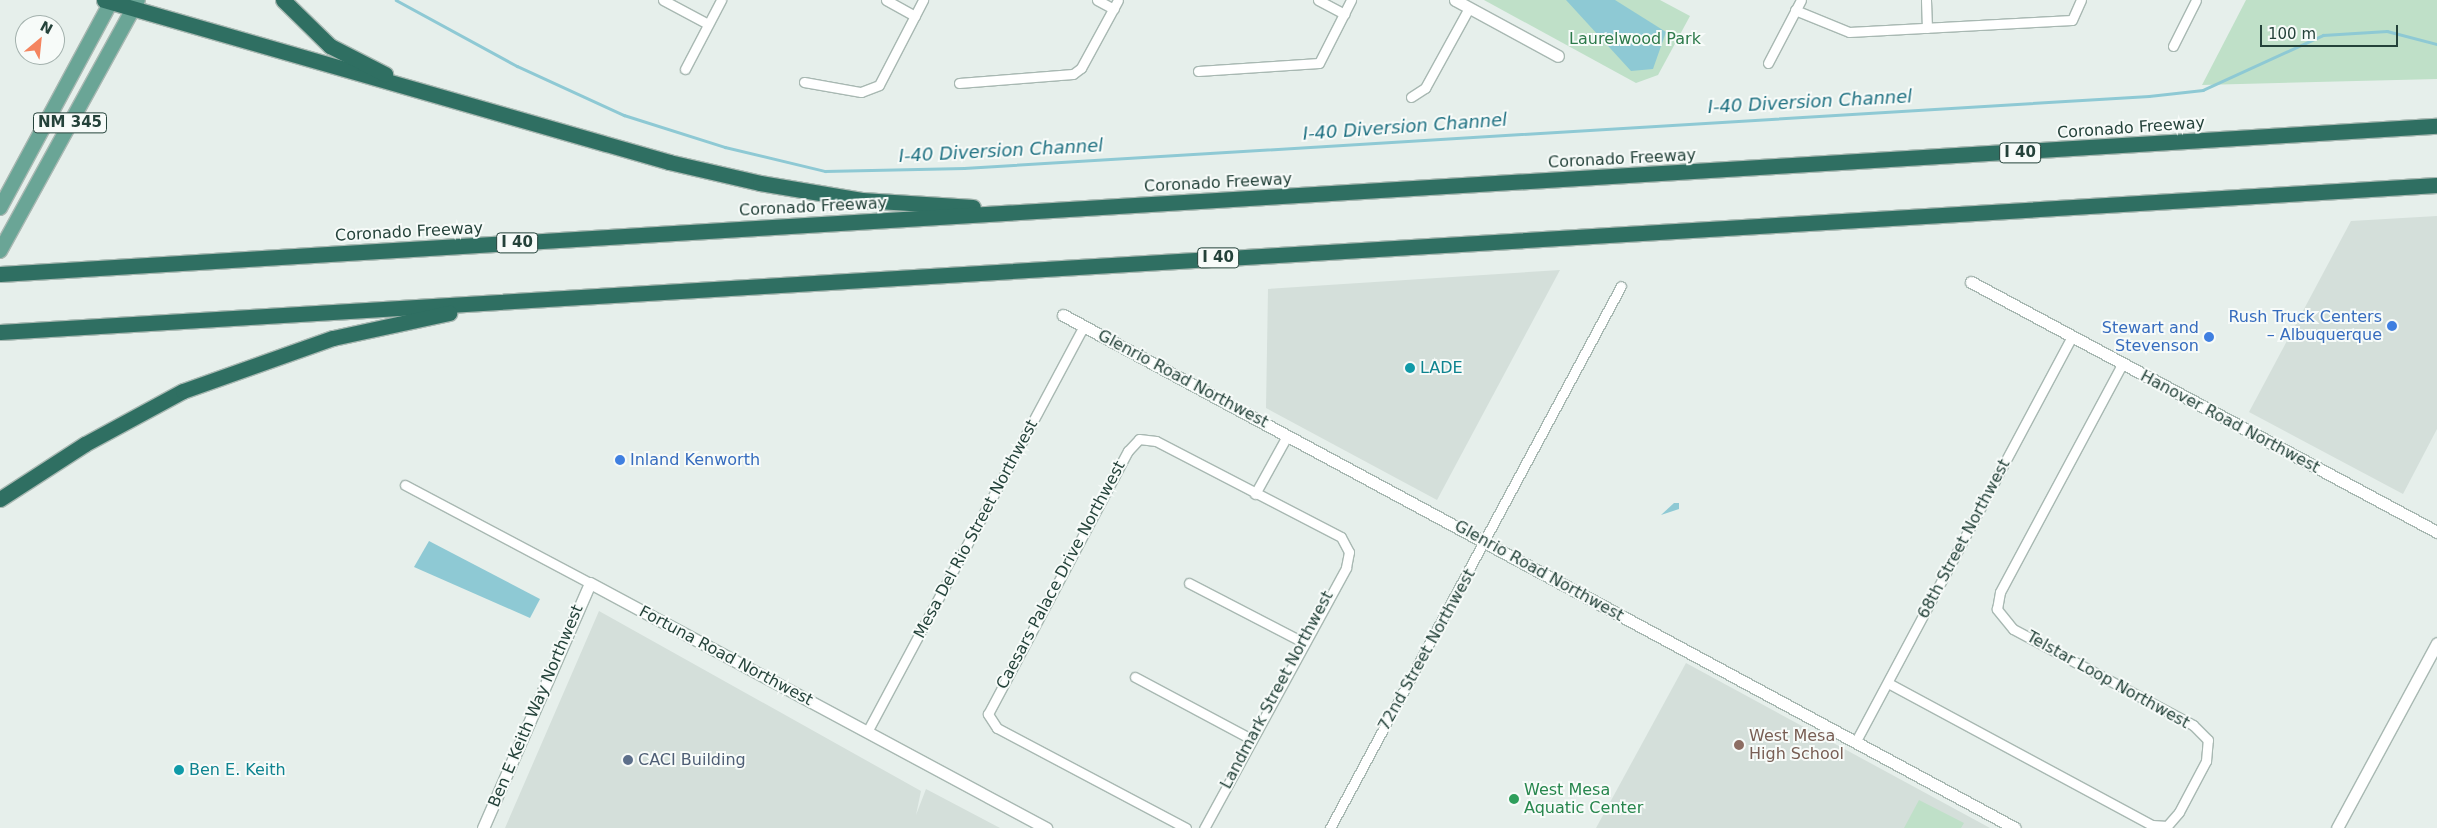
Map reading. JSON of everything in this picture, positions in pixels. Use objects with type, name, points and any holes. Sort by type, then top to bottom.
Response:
[{"type":"highway","points":[[283,0],[303,24],[356,61],[473,106]]},
{"type":"highway","points":[[109,1],[135,5],[473,106],[760,183],[862,200],[1035,211]]},
{"type":"highway","name":"Coronado Freeway","points":[[0,274],[2437,126]]},
{"type":"highway","name":"I 40","points":[[0,332],[2437,185]]},
{"type":"highway","points":[[0,499],[132,417],[224,374],[333,338],[496,303]]},
{"type":"main road","name":"NM 345","points":[[0,208],[109,1]]},
{"type":"main road","name":"NM 345","points":[[0,251],[135,5]]},
{"type":"street","points":[[663,0],[708,24]]},
{"type":"street","points":[[684,69],[721,0]]},
{"type":"street","points":[[886,0],[915,16]]},
{"type":"street","points":[[804,82],[871,90],[879,85],[924,0]]},
{"type":"street","points":[[959,83],[1074,74],[1081,68],[1116,4],[1097,0]]},
{"type":"street","points":[[1318,0],[1344,14]]},
{"type":"street","points":[[1198,71],[1319,63],[1351,0]]},
{"type":"street","points":[[1455,0],[1558,56]]},
{"type":"street","points":[[1768,63],[1800,0]]},
{"type":"street","points":[[1926,0],[1928,28]]},
{"type":"street","points":[[1795,10],[1849,32],[2072,20],[2081,0]]},
{"type":"street","points":[[2173,46],[2196,0]]},
{"type":"street","points":[[1411,97],[1425,88],[1469,8]]},
{"type":"street","name":"Hanover Road Northwest","points":[[1971,282],[2437,532]]},
{"type":"street","name":"72nd Street Northwest","points":[[1330,828],[1486,542],[1621,286]]},
{"type":"street","name":"Glenrio Road Northwest","points":[[1064,315],[2015,828]]},
{"type":"street","name":"Mesa Del Rio Street Northwest","points":[[867,732],[1084,326]]},
{"type":"street","name":"68th Street Northwest","points":[[1856,741],[2072,337]]},
{"type":"street","name":"Telstar Loop Northwest","points":[[1888,683],[2152,825],[2166,826],[2179,812],[2206,761],[2208,740],[2193,725],[2013,628],[1997,608],[2000,592],[2122,364]]},
{"type":"street","points":[[1255,494],[1287,436]]},
{"type":"street","name":"Caesars Palace Drive Northwest","points":[[1186,828],[997,728],[988,714],[1128,451],[1139,438],[1156,441],[1255,494]]},
{"type":"street","name":"Fortuna Road Northwest","points":[[406,485],[1046,828]]},
{"type":"street","name":"Landmark Street Northwest","points":[[1204,828],[1303,642],[1346,568],[1349,552],[1341,537],[1255,494]]},
{"type":"street","points":[[1189,583],[1303,642]]},
{"type":"street","name":"Ben E Keith Way Northwest","points":[[484,828],[590,584]]},
{"type":"street","points":[[2337,828],[2437,643]]},
{"type":"street","points":[[1135,677],[1251,739]]},
{"type":"shaded area","points":[[2437,216],[2437,429],[2403,494],[2249,412],[2351,221]]},
{"type":"shaded area","points":[[1560,270],[1437,500],[1266,408],[1268,289]]},
{"type":"shaded area","points":[[599,611],[921,791],[916,815],[926,789],[1000,828],[505,828]]},
{"type":"shaded area","name":"West Mesa High School","points":[[1686,663],[1990,828],[1596,828]]},
{"type":"green space","name":"Laurelwood Park","points":[[1484,0],[1660,0],[1690,16],[1658,75],[1636,83]]},
{"type":"green space","points":[[2246,0],[2437,0],[2437,79],[2202,85]]},
{"type":"green space","points":[[1919,800],[1964,823],[1961,828],[1904,828]]},
{"type":"water","points":[[1566,0],[1615,0],[1666,32],[1653,69],[1631,71]]},
{"type":"water","points":[[1674,503],[1679,503],[1679,509],[1661,515]]},
{"type":"water","points":[[429,541],[540,599],[530,618],[414,567]]},
{"type":"waterway","name":"I-40 Diversion Channel","points":[[396,0],[517,66],[624,115],[725,147],[825,171],[964,168],[2149,96],[2203,90],[2323,35],[2387,31],[2437,44]]},
{"type":"place","name":"Rush Truck Centers – Albuquerque","points":[[2392,326]]},
{"type":"place","name":"Stewart and Stevenson","points":[[2209,337]]},
{"type":"place","name":"LADE","points":[[1410,368]]},
{"type":"place","name":"Inland Kenworth","points":[[620,460]]},
{"type":"place","name":"West Mesa High School","points":[[1739,745]]},
{"type":"place","name":"CACI Building","points":[[628,760]]},
{"type":"place","name":"Ben E. Keith","points":[[179,770]]},
{"type":"place","name":"West Mesa Aquatic Center","points":[[1514,799]]}]
